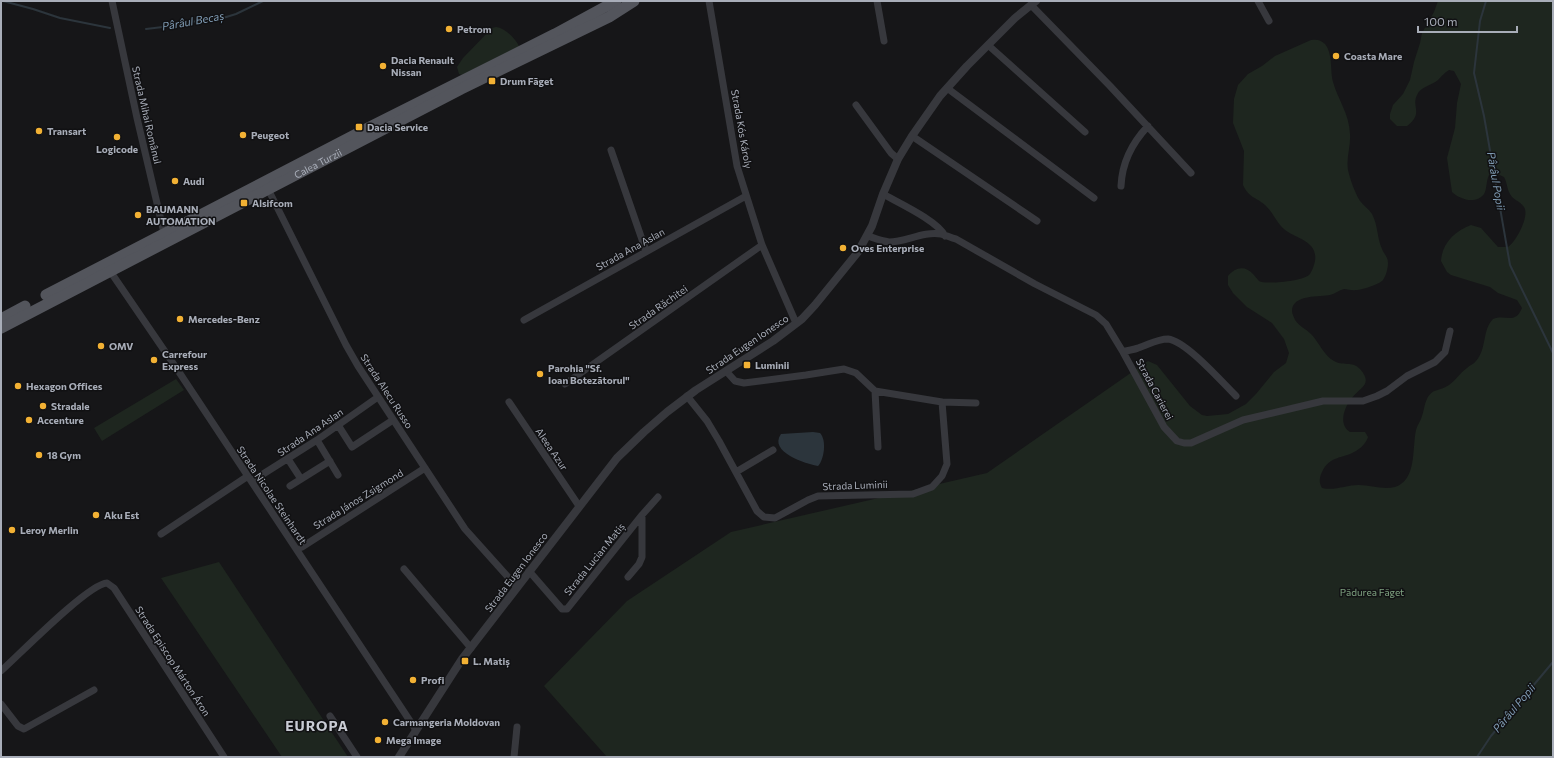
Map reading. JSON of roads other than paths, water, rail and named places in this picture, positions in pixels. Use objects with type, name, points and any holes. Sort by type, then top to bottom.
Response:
[{"type":"main road","name":"Calea Turzii","points":[[1,319],[164,233],[454,84],[555,34],[616,1]]},
{"type":"main road","name":"Calea Turzii","points":[[1,328],[488,75],[609,17],[634,1]]},
{"type":"street","name":"Strada Mihai Românul","points":[[112,1],[164,233]]},
{"type":"street","name":"Strada Kós Károly","points":[[709,1],[737,166],[762,245],[796,323]]},
{"type":"street","points":[[877,1],[884,42]]},
{"type":"street","points":[[1258,1],[1269,21]]},
{"type":"street","points":[[1033,3],[1191,173]]},
{"type":"street","name":"Strada Eugen Ionesco","points":[[399,757],[470,648],[617,458],[644,432],[687,396],[773,341],[796,323],[815,305],[846,268],[868,236],[883,194],[898,159],[912,136],[947,88],[967,66],[989,46],[1015,18],[1033,3]]},
{"type":"street","points":[[989,46],[998,57],[1048,105]]},
{"type":"street","points":[[989,46],[1085,132]]},
{"type":"street","points":[[947,88],[1094,198]]},
{"type":"street","points":[[856,106],[891,153],[898,159]]},
{"type":"street","points":[[1121,186],[1124,164],[1136,139],[1148,126]]},
{"type":"street","points":[[912,136],[1037,221]]},
{"type":"street","points":[[611,150],[646,251]]},
{"type":"street","name":"Strada Alecu Russo","points":[[268,189],[346,345],[378,397],[465,529],[517,587]]},
{"type":"street","points":[[883,194],[938,226],[942,229],[946,236]]},
{"type":"street","name":"Strada Ana Aslan","points":[[524,320],[746,196]]},
{"type":"street","name":"Strada Carierei","points":[[868,236],[889,242],[926,234],[940,234],[946,236],[967,245],[1035,284],[1096,315],[1106,324],[1124,352],[1164,427],[1169,434],[1184,443],[1191,443],[1242,420],[1323,401],[1363,401],[1377,396],[1387,391],[1407,376],[1435,362],[1445,352],[1450,331]]},
{"type":"street","name":"Strada Răchitei","points":[[565,384],[762,245]]},
{"type":"street","name":"Strada Nicolae Steinhardt","points":[[110,271],[416,730]]},
{"type":"street","points":[[1124,352],[1163,340],[1174,341],[1181,344],[1204,364],[1236,396]]},
{"type":"street","points":[[726,371],[734,381],[744,383],[844,369],[854,372],[875,391],[942,402],[976,403]]},
{"type":"street","points":[[875,391],[878,447]]},
{"type":"street","name":"Strada Luminii","points":[[687,396],[707,422],[757,511],[764,517],[771,519],[780,516],[802,503],[818,496],[918,493],[936,484],[946,467],[942,402]]},
{"type":"street","name":"Strada Ana Aslan","points":[[161,534],[250,479],[288,459],[378,397]]},
{"type":"street","name":"Aleea Azur","points":[[509,402],[579,506]]},
{"type":"street","points":[[338,425],[352,447],[393,420]]},
{"type":"street","points":[[316,440],[338,475]]},
{"type":"street","points":[[736,472],[773,450]]},
{"type":"street","points":[[288,459],[300,479]]},
{"type":"street","points":[[290,486],[330,461]]},
{"type":"street","name":"Strada János Zsigmond","points":[[302,546],[425,468]]},
{"type":"street","name":"Strada Lucian Matiș","points":[[529,571],[564,610],[658,497]]},
{"type":"street","points":[[628,577],[639,564],[642,557],[642,515]]},
{"type":"street","points":[[404,569],[470,648]]},
{"type":"street","name":"Strada Episcop Márton Áron","points":[[1,671],[71,606],[102,583],[107,583],[114,588],[224,757]]},
{"type":"street","points":[[1,704],[18,726],[24,729],[94,690]]},
{"type":"street","points":[[330,716],[357,757]]},
{"type":"street","points":[[514,757],[517,727]]},
{"type":"waterway","name":"Pârâul Becaș","points":[[3,1],[60,18],[110,28]]},
{"type":"waterway","name":"Pârâul Becaș","points":[[146,29],[223,18],[236,14],[263,1]]},
{"type":"waterway","name":"Pârâul Popii","points":[[1486,1],[1480,21],[1474,73],[1484,116],[1510,265],[1553,353]]},
{"type":"waterway","name":"Pârâul Popii","points":[[1477,757],[1491,736],[1553,662]]},
{"type":"place","name":"Petrom","points":[[449,29]]},
{"type":"place","name":"Coasta Mare","points":[[1336,56]]},
{"type":"place","name":"Dacia Renault Nissan","points":[[383,66]]},
{"type":"place","name":"Drum Făget","points":[[492,81]]},
{"type":"place","name":"Dacia Service","points":[[359,127]]},
{"type":"place","name":"Transart","points":[[39,131]]},
{"type":"place","name":"Peugeot","points":[[243,135]]},
{"type":"place","name":"Logicode","points":[[117,137]]},
{"type":"place","name":"Audi","points":[[175,181]]},
{"type":"place","name":"Alsifcom","points":[[244,203]]},
{"type":"place","name":"BAUMANN AUTOMATION","points":[[138,215]]},
{"type":"place","name":"Oves Enterprise","points":[[843,248]]},
{"type":"place","name":"Mercedes-Benz","points":[[180,319]]},
{"type":"place","name":"OMV","points":[[101,346]]},
{"type":"place","name":"Carrefour Express","points":[[154,360]]},
{"type":"place","name":"Luminii","points":[[747,365]]},
{"type":"place","name":"Parohia \"Sf. Ioan Botezătorul\"","points":[[540,374]]},
{"type":"place","name":"Hexagon Offices","points":[[18,386]]},
{"type":"place","name":"Stradale","points":[[43,406]]},
{"type":"place","name":"Accenture","points":[[29,420]]},
{"type":"place","name":"18 Gym","points":[[39,455]]},
{"type":"place","name":"Aku Est","points":[[96,515]]},
{"type":"place","name":"Leroy Merlin","points":[[12,530]]},
{"type":"place","name":"L. Matiș","points":[[465,661]]},
{"type":"place","name":"Profi","points":[[413,680]]},
{"type":"place","name":"Carmangeria Moldovan","points":[[385,722]]},
{"type":"place","name":"Mega Image","points":[[378,740]]},
{"type":"district","name":"EUROPA","points":[[317,726]]},
{"type":"park label","name":"Pădurea Făget","points":[[1372,592]]}]
